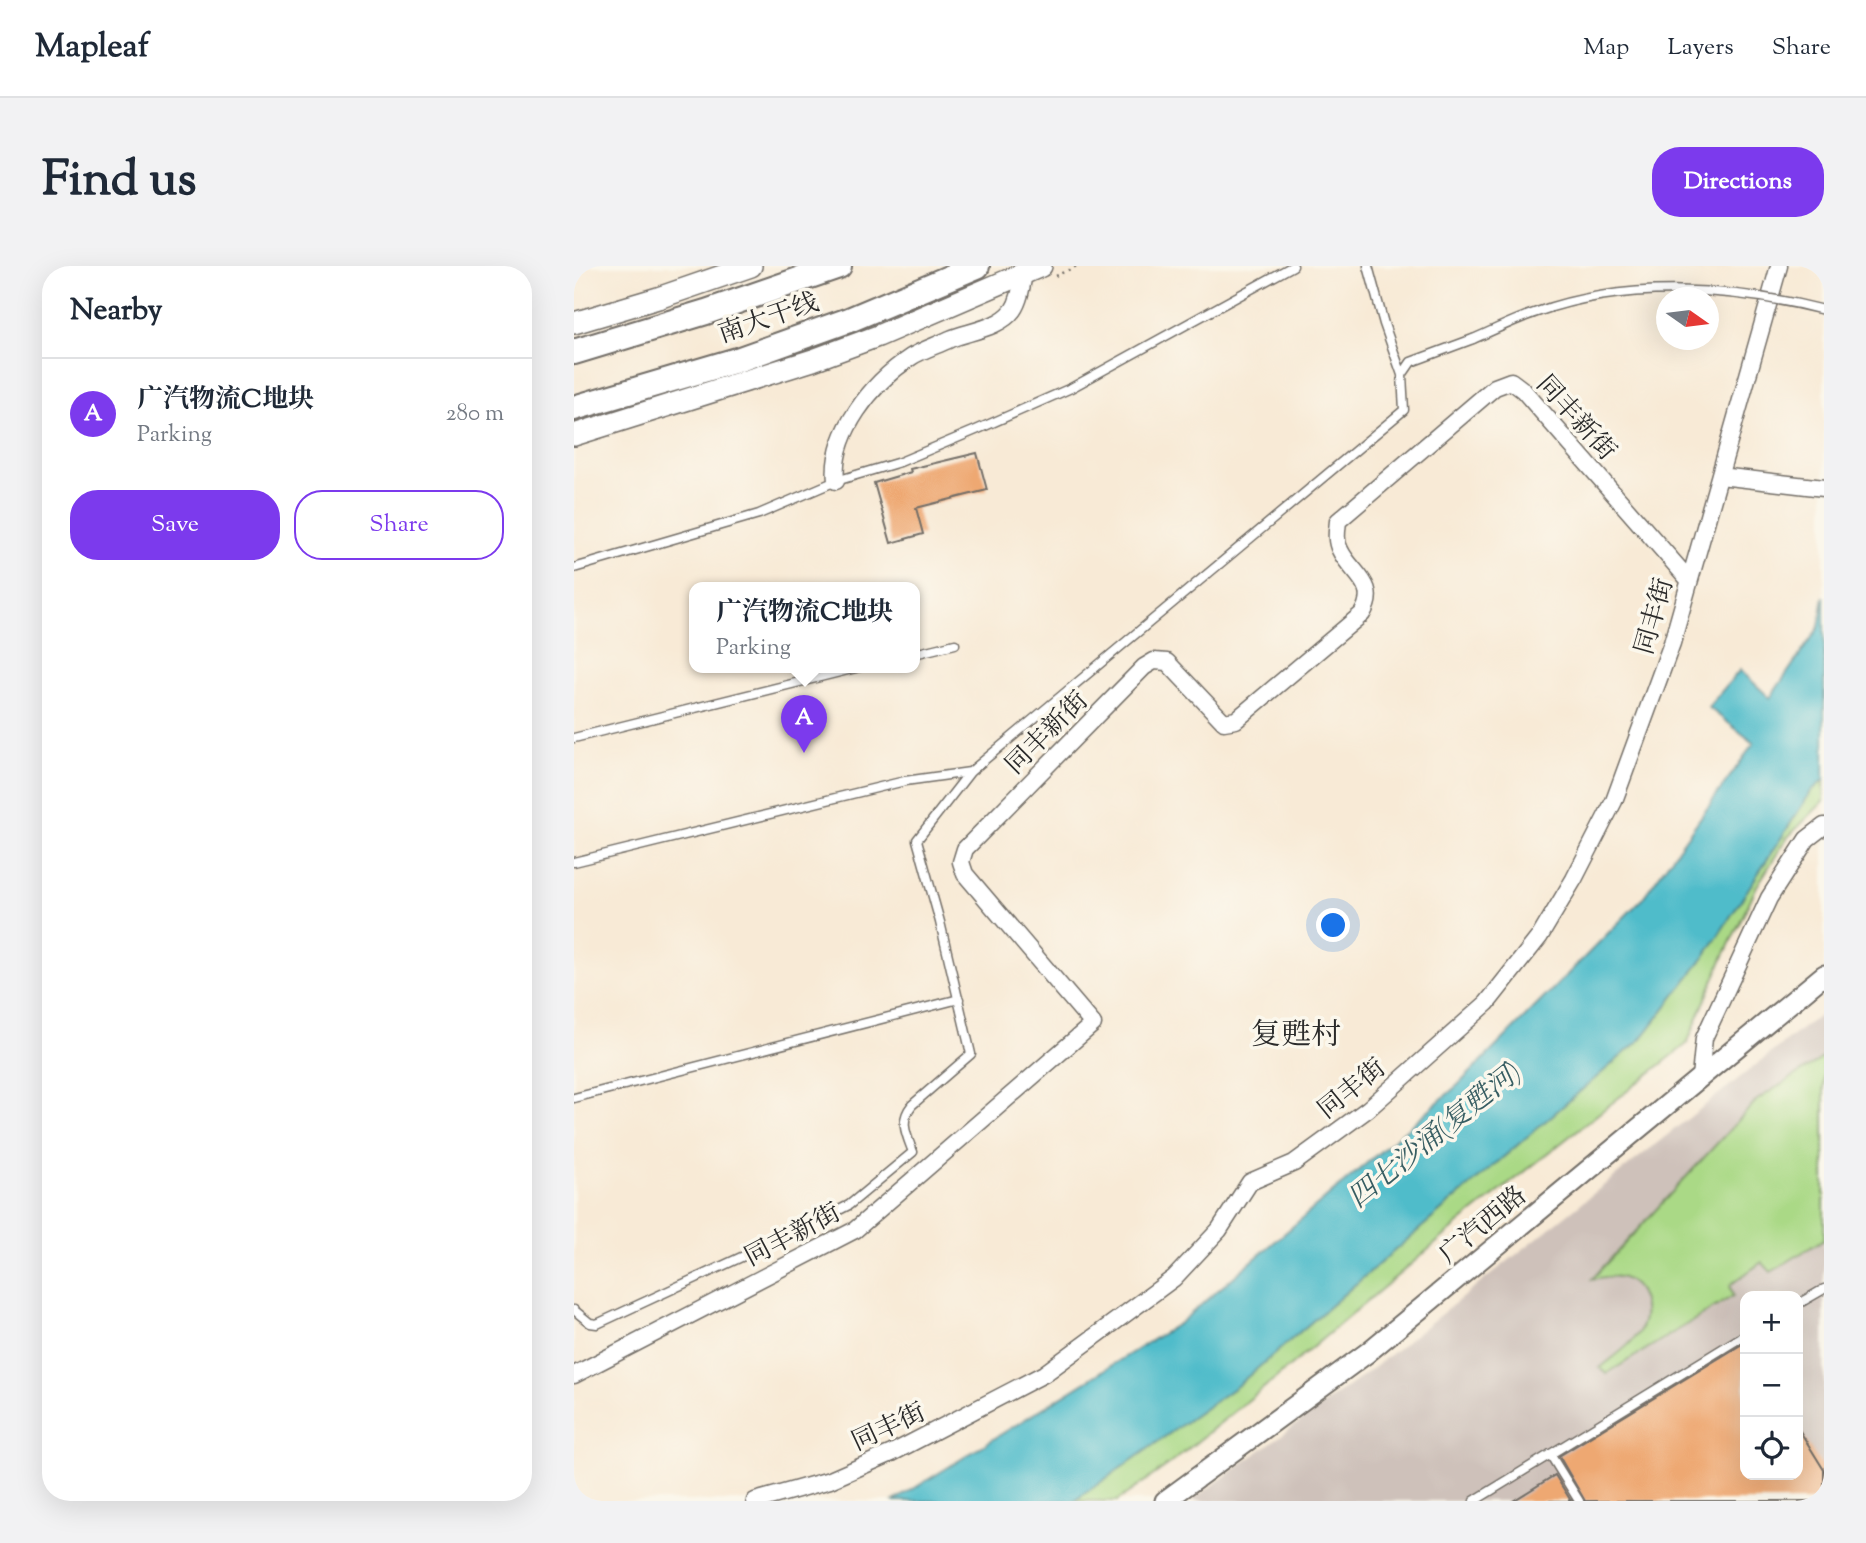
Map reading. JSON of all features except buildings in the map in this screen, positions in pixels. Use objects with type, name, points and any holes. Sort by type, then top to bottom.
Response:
[{"type":"highway","name":"南大干线","points":[[574,352],[706,312],[839,266]]},
{"type":"highway","name":"南大干线","points":[[574,408],[737,360],[849,320],[977,266]]},
{"type":"main road","points":[[574,323],[751,266]]},
{"type":"main road","points":[[574,435],[813,360],[878,336],[1033,270]]},
{"type":"street","name":"同丰街","points":[[755,1501],[830,1480],[892,1453],[1044,1374],[1174,1278],[1219,1230],[1250,1182],[1294,1163],[1368,1109],[1487,1003],[1540,936],[1574,879],[1614,800],[1672,643],[1779,266]]},
{"type":"street","points":[[836,481],[834,466],[838,445],[852,417],[878,386],[911,357],[996,323],[1013,309],[1033,270]]},
{"type":"street","name":"同丰新街","points":[[574,1375],[855,1230],[1093,1024],[965,874],[961,862],[965,849],[1144,667],[1154,661],[1167,662],[1224,722],[1236,720],[1362,614],[1369,602],[1368,589],[1339,549],[1336,535],[1338,522],[1496,387],[1511,381],[1523,390],[1689,580]]},
{"type":"street","points":[[1720,475],[1820,488]]},
{"type":"street","points":[[1700,1077],[1704,1038],[1769,898],[1807,839],[1824,826]]},
{"type":"street","name":"广汽西路","points":[[1165,1501],[1367,1353],[1824,975]]},
{"type":"lane","points":[[574,568],[759,514],[836,481],[900,462],[1048,400],[1293,266]]},
{"type":"lane","points":[[574,1310],[590,1323],[597,1324],[804,1228],[849,1205],[913,1152],[904,1130],[905,1112],[971,1054],[917,839],[970,772],[1404,410],[1402,375],[1368,266]]},
{"type":"lane","points":[[1402,375],[1411,362],[1538,311],[1586,299],[1625,294],[1708,291],[1779,299],[1824,310]]},
{"type":"lane","points":[[920,653],[955,644]]},
{"type":"lane","points":[[574,738],[836,673]]},
{"type":"lane","points":[[574,862],[905,781],[970,772]]},
{"type":"lane","points":[[574,1098],[959,999]]},
{"type":"lane","points":[[1803,1301],[1824,1289]]},
{"type":"lane","points":[[1474,1501],[1740,1338]]},
{"type":"lane","points":[[1550,1454],[1579,1501]]},
{"type":"shaded area","points":[[1824,1014],[1824,1501],[1191,1501],[1368,1372],[1810,1022]]},
{"type":"green space","points":[[1824,780],[1824,801],[1787,838],[1757,886],[1687,1044],[1461,1222],[1172,1462],[1117,1501],[1074,1501],[1238,1385],[1641,1039],[1705,956],[1812,790]]},
{"type":"green space","points":[[1824,1057],[1824,1239],[1771,1272],[1762,1262],[1730,1285],[1733,1296],[1606,1374],[1600,1368],[1627,1346],[1640,1330],[1644,1306],[1638,1291],[1627,1280],[1613,1276],[1592,1279],[1757,1100]]},
{"type":"water","name":"四七沙涌(复甦河)","points":[[1824,596],[1824,780],[1812,790],[1705,956],[1641,1039],[1238,1385],[1074,1501],[894,1501],[1181,1322],[1458,1085],[1642,899],[1754,743],[1708,707],[1740,670],[1770,698],[1819,627]]},
{"type":"place","name":"广汽物流C地块","points":[[804,753]]},
{"type":"district","name":"复甦村","points":[[1296,1034]]}]
